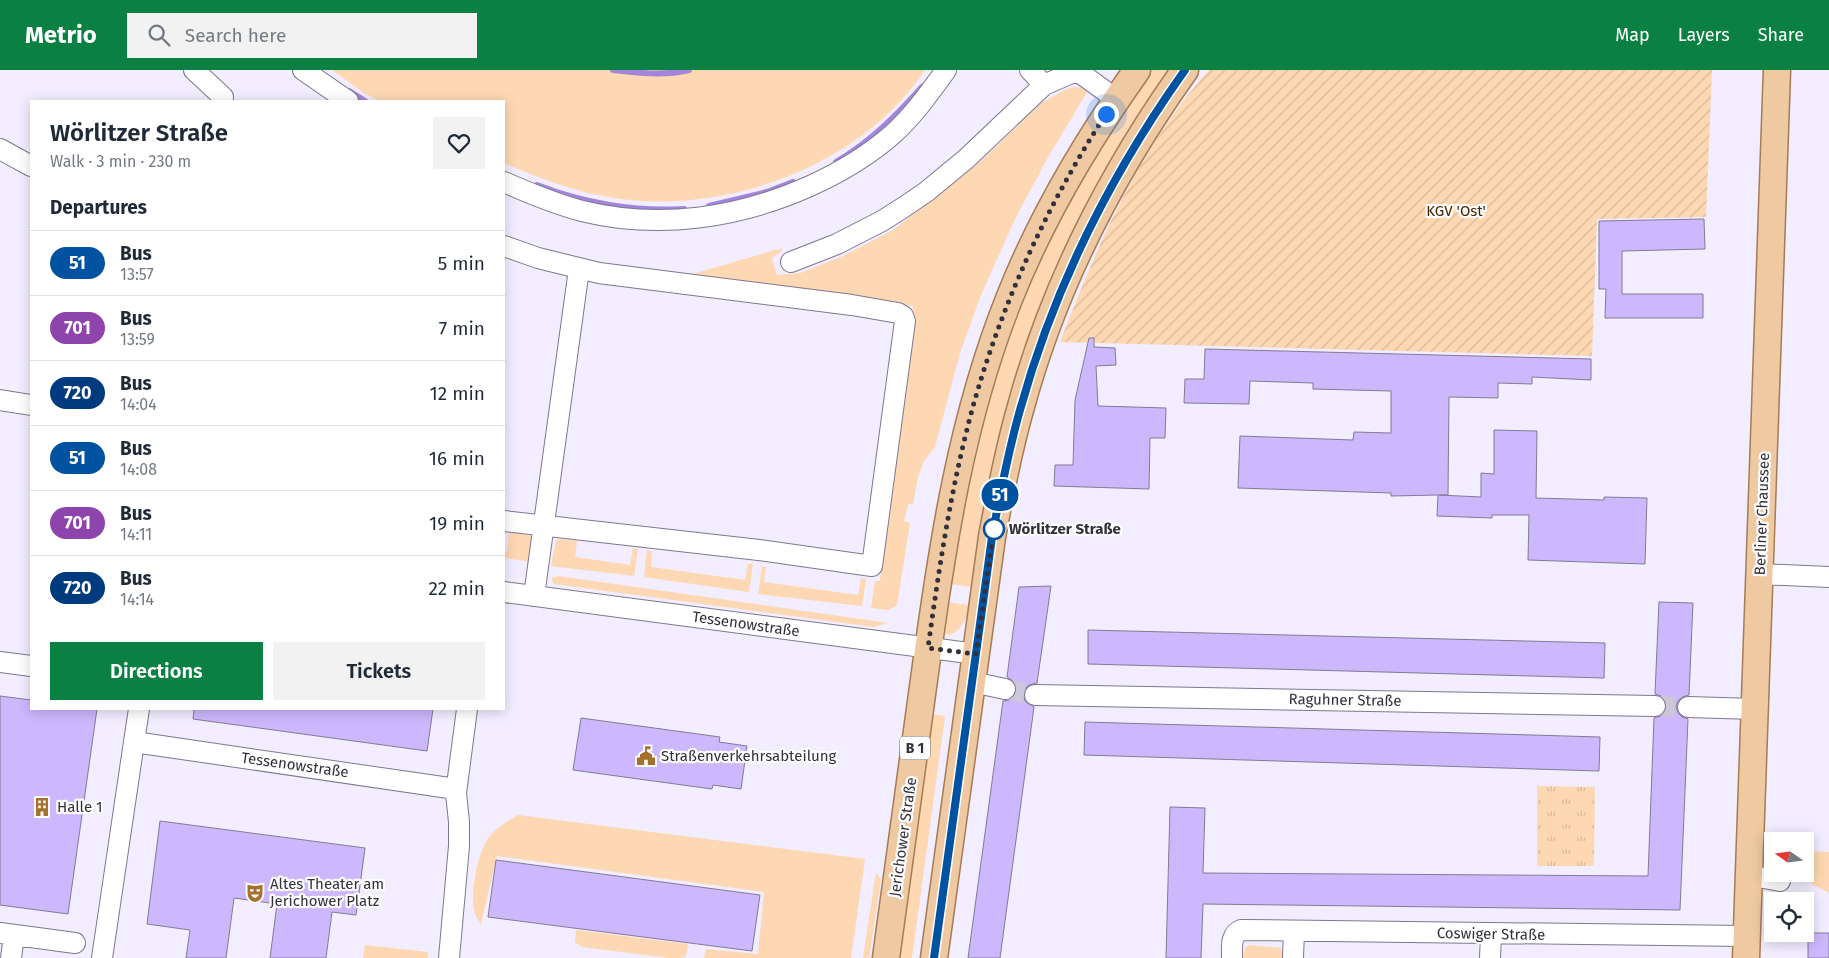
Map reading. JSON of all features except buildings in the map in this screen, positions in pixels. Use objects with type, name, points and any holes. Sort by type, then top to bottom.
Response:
[{"type":"main road","name":"Jerichower Straße","points":[[886,958],[936,591],[954,490],[972,410],[999,325],[1017,279],[1070,174],[1136,70]]},
{"type":"main road","points":[[934,958],[992,537],[1020,410],[1046,330],[1068,272],[1098,210],[1144,129],[1185,70]]},
{"type":"main road","name":"Berliner Chaussee","points":[[1746,947],[1777,70]]},
{"type":"street","points":[[194,70],[225,100]]},
{"type":"street","points":[[304,70],[347,100]]},
{"type":"street","points":[[505,182],[561,205],[596,214],[622,218],[658,220],[696,219],[756,207],[797,192],[856,163],[910,118],[946,70]]},
{"type":"street","points":[[1030,70],[1044,84]]},
{"type":"street","points":[[791,262],[837,244],[882,221],[918,197],[966,159],[1044,84],[1076,70],[1116,99]]},
{"type":"street","points":[[0,149],[30,165]]},
{"type":"street","points":[[505,246],[538,258],[599,273],[852,305],[896,313],[902,315],[905,325],[872,566],[759,550],[505,521]]},
{"type":"street","points":[[514,596],[543,525],[579,269]]},
{"type":"street","points":[[0,400],[30,405]]},
{"type":"street","points":[[1760,574],[1829,577]]},
{"type":"street","name":"Tessenowstraße","points":[[514,596],[976,654]]},
{"type":"street","points":[[0,662],[30,666]]},
{"type":"street","points":[[972,682],[1005,689]]},
{"type":"street","name":"Raguhner Straße","points":[[1035,695],[1654,706]]},
{"type":"street","points":[[1688,707],[1755,709]]},
{"type":"street","points":[[102,958],[139,710]]},
{"type":"street","points":[[449,958],[459,846],[456,789],[467,710]]},
{"type":"street","name":"Tessenowstraße","points":[[134,742],[456,789]]},
{"type":"street","points":[[1748,875],[1764,878]]},
{"type":"street","name":"Coswiger Straße","points":[[1232,958],[1233,938],[1241,930],[1491,934],[1746,947]]},
{"type":"street","points":[[1293,958],[1294,931]]},
{"type":"street","points":[[11,958],[7,934],[75,943]]},
{"type":"street","points":[[1490,958],[1491,934]]},
{"type":"green space","points":[[332,70],[925,70],[897,104],[864,134],[826,159],[784,178],[741,191],[696,199],[651,201],[608,197],[581,191],[505,163],[505,100],[378,100],[364,93]]},
{"type":"green space","points":[[1150,70],[1169,70],[1141,110],[1091,195],[1049,284],[1031,330],[1015,377],[997,444],[972,587],[949,584],[963,497],[994,373],[1018,308],[1054,227],[1125,107]]},
{"type":"green space","name":"KGV 'Ost'","points":[[1209,70],[1712,70],[1706,217],[1597,219],[1592,356],[1060,342],[1089,270],[1122,199],[1161,132]]},
{"type":"green space","points":[[1082,88],[1087,92],[1047,159],[1015,219],[981,295],[960,353],[935,447],[924,461],[918,477],[913,504],[908,504],[904,521],[910,523],[897,605],[889,610],[871,608],[875,581],[880,581],[913,306],[686,276],[782,248],[782,251],[772,258],[777,275],[800,273],[843,256],[893,230],[982,160],[1041,103],[1066,89]]},
{"type":"green space","points":[[509,532],[530,535],[534,538],[532,562],[505,558],[505,551],[507,551]]},
{"type":"green space","points":[[556,540],[577,541],[575,557],[630,565],[633,548],[638,549],[634,576],[551,566]]},
{"type":"green space","points":[[647,550],[652,551],[651,567],[745,580],[748,564],[753,564],[749,592],[644,577]]},
{"type":"green space","points":[[762,566],[766,567],[764,582],[858,595],[861,578],[866,579],[862,606],[758,594]]},
{"type":"green space","points":[[558,576],[888,623],[874,627],[554,584],[551,578]]},
{"type":"green space","points":[[946,602],[969,605],[961,627],[949,635],[943,632]]},
{"type":"green space","points":[[931,714],[945,716],[912,958],[899,958]]},
{"type":"green space","points":[[1537,786],[1595,787],[1594,866],[1537,866]]},
{"type":"green space","points":[[518,815],[865,859],[851,958],[704,958],[706,949],[758,954],[764,892],[497,856],[481,924],[474,911],[473,893],[482,851],[493,833]]},
{"type":"green space","points":[[1814,851],[1829,852],[1829,893],[1808,882],[1814,882]]},
{"type":"green space","points":[[876,873],[881,879],[869,958],[863,958]]},
{"type":"green space","points":[[576,930],[688,944],[686,956],[669,958],[582,947],[575,942]]},
{"type":"green space","points":[[365,945],[428,952],[428,958],[363,958]]},
{"type":"green space","points":[[1249,945],[1281,948],[1283,958],[1243,958],[1245,948]]},
{"type":"waterway","points":[[613,70],[641,73],[689,70]]},
{"type":"waterway","points":[[836,162],[882,128],[922,87]]},
{"type":"waterway","points":[[349,91],[363,100]]},
{"type":"waterway","points":[[709,206],[767,192],[793,182]]},
{"type":"waterway","points":[[537,185],[572,197],[609,205],[647,209],[684,209]]},
{"type":"tunnel","points":[[1005,689],[1035,695]]},
{"type":"tunnel","points":[[1655,706],[1688,707]]},
{"type":"bus line","name":"51","points":[[934,958],[992,537],[1020,410],[1035,358],[1068,272],[1087,231],[1128,155],[1185,70]]},
{"type":"place","name":"Wörlitzer Straße","points":[[994,529]]},
{"type":"place","name":"Straßenverkehrsabteilung","points":[[646,756]]},
{"type":"place","name":"Halle 1","points":[[42,807]]},
{"type":"place","name":"Altes Theater am Jerichower Platz","points":[[255,893]]},
{"type":"route","points":[[994,529],[976,654],[928,648],[948,516],[972,410],[988,358],[1017,279],[1046,218],[1106,114]]}]
